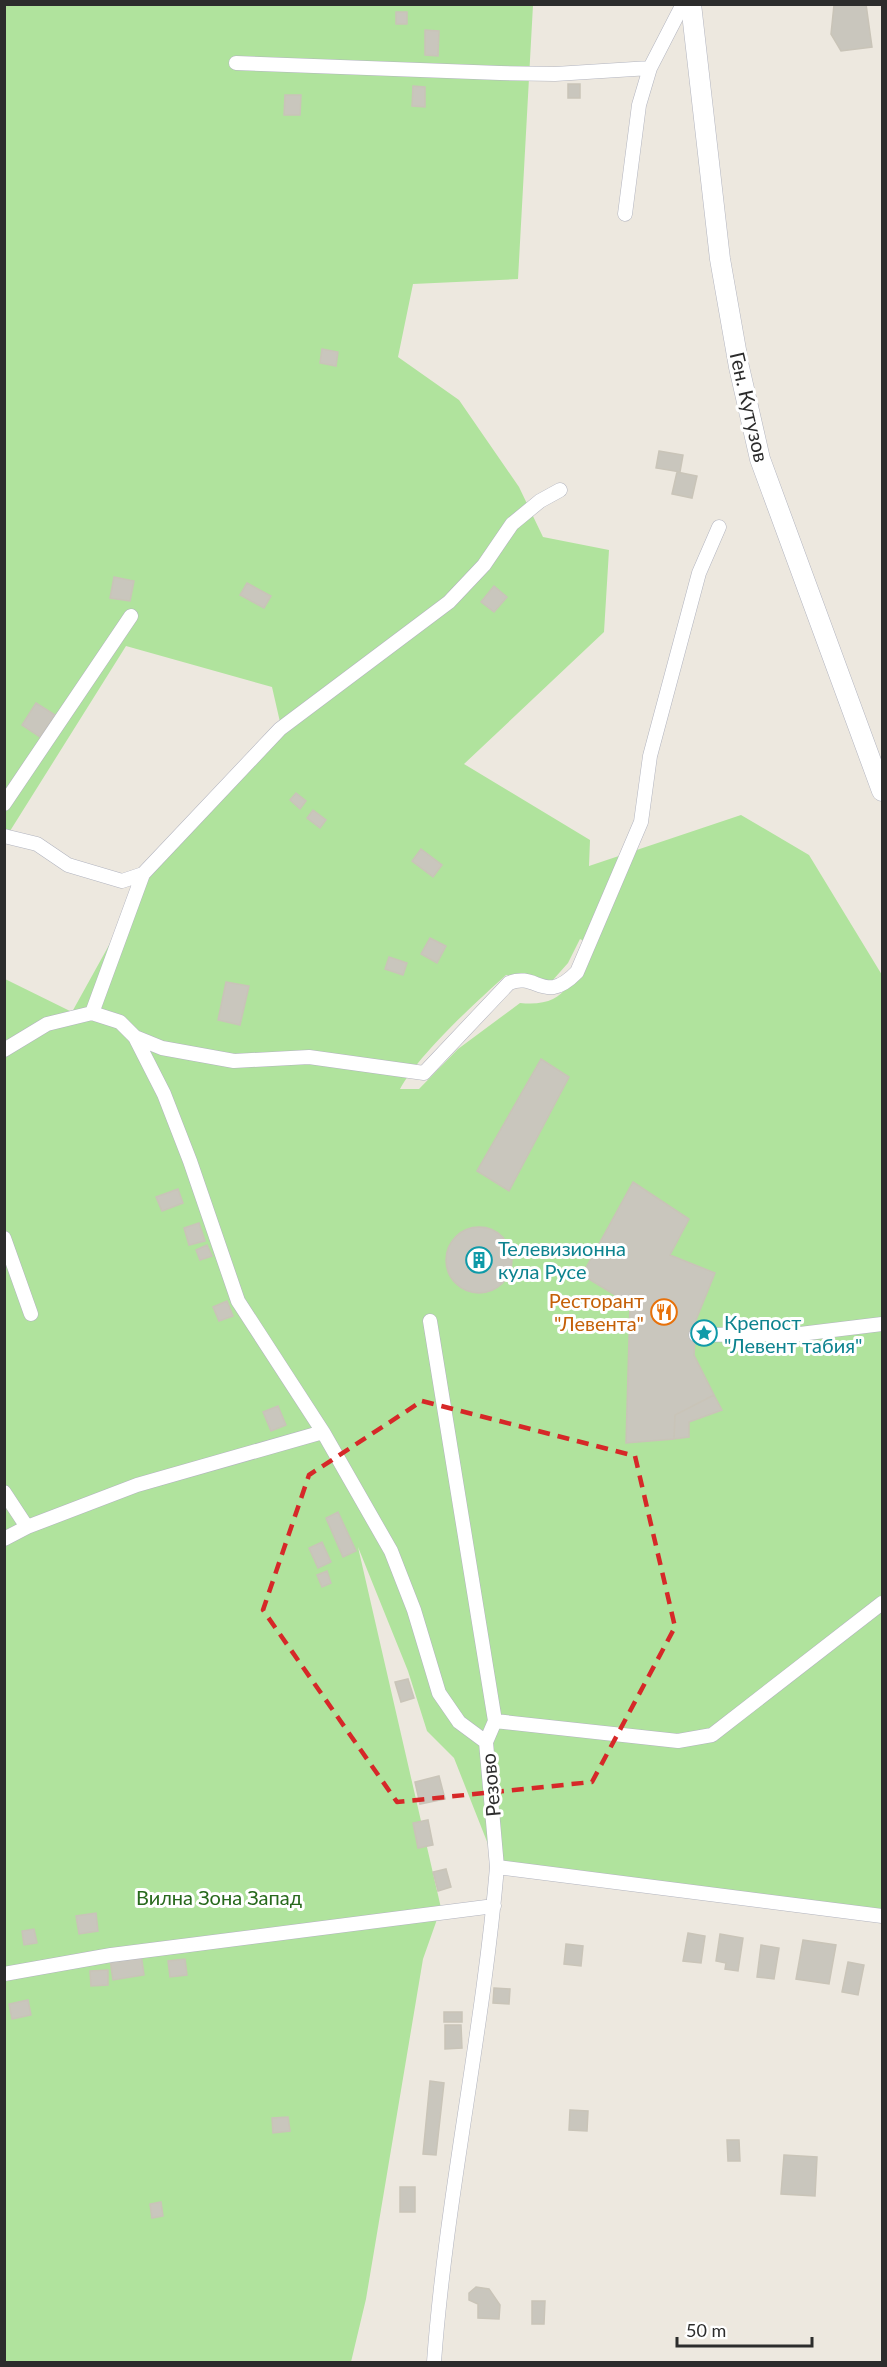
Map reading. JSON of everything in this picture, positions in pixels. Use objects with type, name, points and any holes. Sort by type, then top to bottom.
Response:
[{"type":"street","points":[[625,214],[639,105],[650,68],[683,4]]},
{"type":"street","name":"Ген. Кутузов","points":[[692,4],[720,258],[739,367],[760,459],[882,791]]},
{"type":"street","points":[[236,63],[555,74],[650,68]]},
{"type":"street","points":[[92,1013],[143,874],[280,729],[449,602],[484,565],[512,524],[540,501],[560,490]]},
{"type":"street","points":[[135,1037],[162,1048],[234,1061],[309,1057],[424,1073],[509,983],[516,980],[546,988],[558,987],[566,983],[577,972],[641,822],[650,756],[699,573],[718,527]]},
{"type":"street","points":[[4,804],[131,616]]},
{"type":"street","points":[[4,836],[37,844],[68,865],[122,881],[143,874]]},
{"type":"street","points":[[4,1050],[47,1024],[92,1013],[120,1022],[135,1037],[169,1105],[238,1301],[323,1432],[391,1551],[414,1610],[440,1693],[459,1722],[486,1742]]},
{"type":"street","points":[[4,1238],[31,1314]]},
{"type":"street","points":[[430,1322],[495,1721],[678,1741],[712,1735],[882,1604]]},
{"type":"street","points":[[696,1335],[800,1334],[882,1324]]},
{"type":"street","points":[[4,1539],[27,1527],[137,1485],[323,1432]]},
{"type":"street","points":[[4,1492],[27,1527]]},
{"type":"street","name":"Резово","points":[[434,2362],[445,2249],[494,1906],[497,1867],[486,1742],[495,1721]]},
{"type":"street","points":[[497,1867],[882,1916]]},
{"type":"street","points":[[4,1974],[111,1955],[494,1906]]},
{"type":"highlighted area","points":[[422,1401],[635,1456],[675,1627],[592,1782],[397,1802],[263,1610],[309,1475]]},
{"type":"green space","name":"Вилна Зона Запад","points":[[5,5],[533,5],[518,279],[413,284],[398,357],[459,400],[519,487],[543,537],[609,550],[604,632],[464,764],[590,840],[589,866],[741,815],[809,855],[882,975],[882,1914],[497,1867],[454,1758],[427,1731],[408,1671],[358,1547],[441,1908],[423,1959],[366,2299],[351,2362],[5,2362],[5,979],[72,1012],[160,853],[280,722],[272,687],[126,646],[5,839]],"holes":[[[580,939],[588,943],[572,980],[558,996],[548,1001],[520,1003],[458,1049],[419,1089],[400,1089],[420,1060],[506,975],[552,981],[568,963]]]},
{"type":"building","points":[[866,4],[872,47],[841,51],[831,34],[834,5]]},
{"type":"building","points":[[396,12],[407,12],[407,24],[396,24]]},
{"type":"building","points":[[425,30],[439,31],[438,56],[425,55]]},
{"type":"building","points":[[568,84],[580,84],[580,98],[568,98]]},
{"type":"building","points":[[413,86],[425,87],[425,107],[412,106]]},
{"type":"building","points":[[285,95],[301,95],[300,115],[284,115]]},
{"type":"building","points":[[322,349],[338,352],[336,366],[320,363]]},
{"type":"building","points":[[659,451],[683,455],[680,472],[656,468]]},
{"type":"building","points":[[677,472],[697,476],[692,498],[672,494]]},
{"type":"building","points":[[114,577],[134,581],[130,601],[110,598]]},
{"type":"building","points":[[247,583],[271,596],[264,608],[240,595]]},
{"type":"building","points":[[494,586],[507,597],[494,612],[481,602]]},
{"type":"building","points":[[36,703],[55,715],[40,737],[22,725]]},
{"type":"building","points":[[296,793],[306,801],[300,809],[290,800]]},
{"type":"building","points":[[313,810],[326,820],[320,828],[307,818]]},
{"type":"building","points":[[421,849],[442,865],[433,877],[412,861]]},
{"type":"building","points":[[430,938],[446,946],[437,963],[421,954]]},
{"type":"building","points":[[389,957],[407,963],[403,975],[385,969]]},
{"type":"building","points":[[226,982],[249,986],[240,1025],[218,1020]]},
{"type":"building","name":"Телевизионна кула Русе","points":[[541,1059],[569,1077],[509,1191],[477,1171]]},
{"type":"building","name":"Ресторант \"Левента\"","points":[[633,1182],[689,1219],[670,1255],[715,1273],[696,1320],[694,1355],[714,1395],[675,1415],[674,1439],[626,1443],[630,1304],[582,1275]]},
{"type":"building","points":[[178,1189],[183,1203],[162,1211],[156,1197]]},
{"type":"building","points":[[199,1223],[205,1241],[189,1245],[184,1228]]},
{"type":"building","name":"Телевизионна кула Русе","points":[[473,1227],[485,1227],[503,1236],[510,1247],[512,1260],[510,1273],[503,1284],[492,1291],[473,1293],[460,1288],[451,1279],[446,1266],[446,1254],[451,1241],[460,1232]]},
{"type":"building","points":[[207,1245],[212,1256],[200,1260],[196,1250]]},
{"type":"building","points":[[227,1301],[233,1316],[219,1321],[213,1307]]},
{"type":"building","points":[[714,1395],[722,1410],[689,1422],[689,1437],[674,1439],[675,1415]]},
{"type":"building","points":[[278,1406],[286,1425],[271,1431],[263,1412]]},
{"type":"building","points":[[338,1512],[356,1551],[343,1557],[326,1518]]},
{"type":"building","points":[[322,1542],[331,1562],[318,1568],[309,1548]]},
{"type":"building","points":[[327,1571],[331,1583],[322,1587],[317,1575]]},
{"type":"building","points":[[408,1679],[414,1698],[401,1702],[395,1682]]},
{"type":"building","points":[[439,1776],[445,1799],[420,1804],[415,1782]]},
{"type":"building","points":[[428,1820],[433,1845],[418,1848],[413,1823]]},
{"type":"building","points":[[446,1869],[451,1887],[438,1891],[433,1872]]},
{"type":"building","points":[[96,1913],[98,1931],[79,1934],[76,1916]]},
{"type":"building","points":[[34,1929],[37,1943],[24,1945],[22,1931]]},
{"type":"building","points":[[688,1933],[705,1936],[701,1963],[683,1961]]},
{"type":"building","points":[[720,1934],[743,1938],[738,1971],[725,1969],[726,1963],[716,1961]]},
{"type":"building","points":[[803,1940],[836,1945],[829,1984],[796,1979]]},
{"type":"building","points":[[566,1944],[583,1946],[581,1966],[564,1964]]},
{"type":"building","points":[[761,1945],[779,1948],[774,1979],[757,1977]]},
{"type":"building","points":[[141,1954],[144,1975],[113,1980],[110,1959]]},
{"type":"building","points":[[185,1959],[187,1975],[170,1977],[168,1961]]},
{"type":"building","points":[[848,1962],[864,1965],[858,1995],[842,1992]]},
{"type":"building","points":[[108,1970],[108,1985],[91,1986],[90,1971]]},
{"type":"building","points":[[494,1988],[510,1989],[509,2004],[493,2003]]},
{"type":"building","points":[[28,2000],[31,2015],[12,2019],[9,2004]]},
{"type":"building","points":[[444,2012],[462,2012],[462,2022],[444,2022]]},
{"type":"building","points":[[445,2025],[461,2025],[462,2048],[445,2049]]},
{"type":"building","points":[[430,2081],[444,2083],[436,2155],[423,2154]]},
{"type":"building","points":[[570,2110],[588,2111],[587,2131],[569,2130]]},
{"type":"building","points":[[288,2117],[290,2131],[273,2133],[272,2118]]},
{"type":"building","points":[[727,2140],[739,2140],[740,2161],[728,2161]]},
{"type":"building","points":[[784,2155],[817,2157],[815,2196],[781,2194]]},
{"type":"building","points":[[400,2187],[415,2187],[415,2212],[400,2212]]},
{"type":"building","points":[[161,2202],[163,2216],[152,2218],[150,2204]]},
{"type":"building","points":[[476,2287],[489,2289],[500,2305],[499,2319],[478,2318],[478,2304],[469,2300],[469,2293]]},
{"type":"building","points":[[532,2301],[545,2301],[544,2324],[532,2324]]},
{"type":"place","name":"Телевизионна кула Русе","points":[[479,1260]]},
{"type":"place","name":"Ресторант \"Левента\"","points":[[664,1312]]},
{"type":"place","name":"Крепост \"Левент табия\"","points":[[704,1333]]}]
